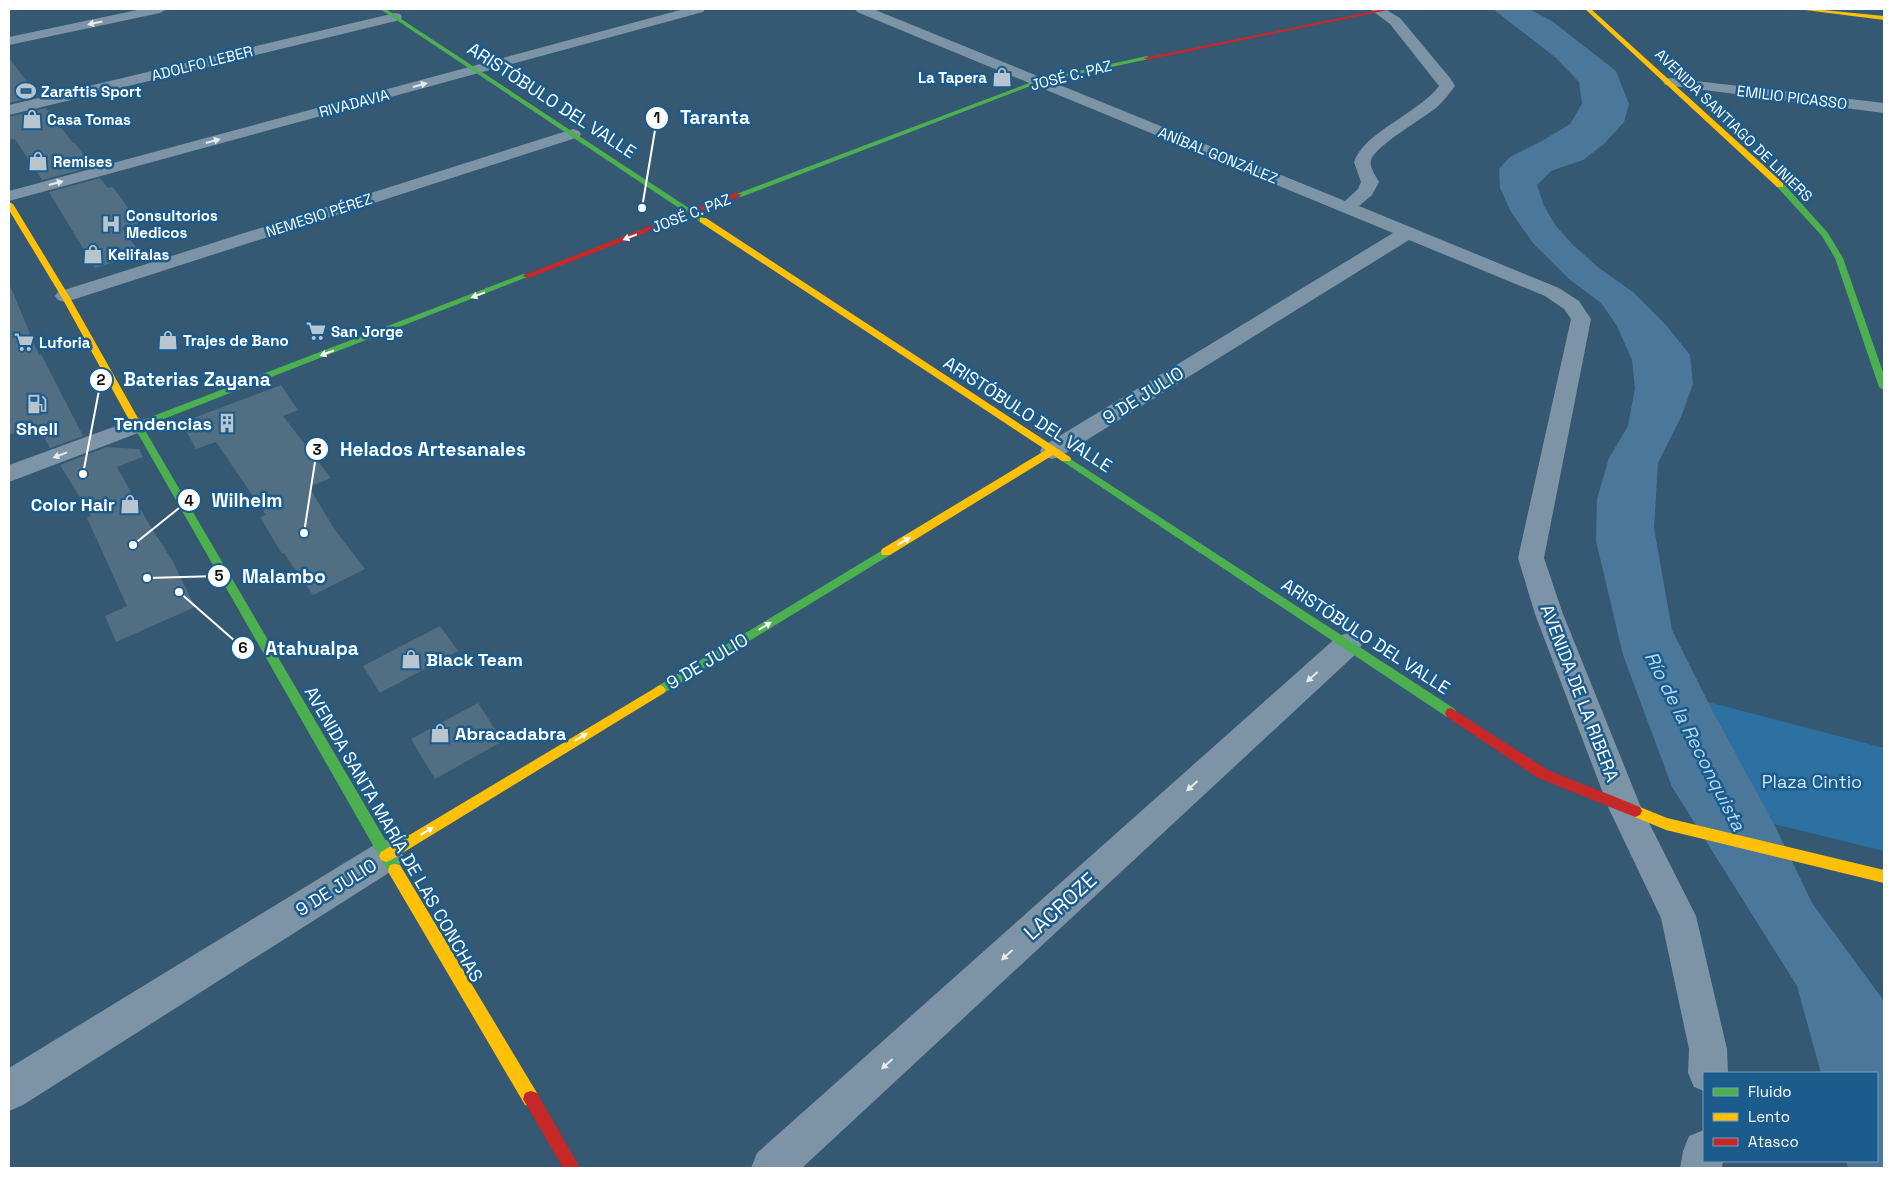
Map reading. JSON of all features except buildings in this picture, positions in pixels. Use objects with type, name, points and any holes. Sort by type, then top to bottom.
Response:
[{"type":"street","points":[[9,41],[160,9]]},
{"type":"street","name":"RIVADAVIA","points":[[9,196],[698,9]]},
{"type":"street","name":"ANÍBAL GONZÁLEZ","points":[[862,9],[1552,292],[1572,305]]},
{"type":"street","points":[[1347,208],[1366,191],[1370,182],[1363,165],[1363,160],[1375,145],[1389,131],[1442,95],[1448,86],[1395,21],[1382,9]]},
{"type":"street","name":"JOSÉ C. PAZ","points":[[9,474],[903,131],[1039,81],[1382,9]]},
{"type":"street","name":"AVENIDA SANTIAGO DE LINIERS","points":[[1588,9],[1670,82],[1780,185],[1825,235],[1839,258],[1882,375]]},
{"type":"street","points":[[1800,9],[1884,18]]},
{"type":"street","points":[[884,18],[903,12]]},
{"type":"street","name":"ARISTÓBULO DEL VALLE","points":[[389,13],[1543,774],[1625,809],[1666,824],[1884,877]]},
{"type":"street","name":"ADOLFO LEBER","points":[[9,110],[389,13]]},
{"type":"street","name":"EMILIO PICASSO","points":[[1670,82],[1884,108]]},
{"type":"street","name":"NEMESIO PÉREZ","points":[[65,296],[572,134]]},
{"type":"street","name":"AVENIDA SANTA MARÍA DE LAS CONCHAS","points":[[9,204],[65,296],[85,334],[386,856],[572,1168]]},
{"type":"street","name":"9 DE JULIO","points":[[9,1091],[386,856],[1407,233]]},
{"type":"street","name":"AVENIDA DE LA RIBERA","points":[[1572,305],[1581,319],[1531,558],[1549,614],[1625,809],[1678,916],[1708,1049],[1708,1072]]},
{"type":"street","name":"LACROZE","points":[[772,1168],[1348,644]]},
{"type":"street","points":[[1700,1168],[1703,1155]]},
{"type":"green space","name":"Plaza Cintio","points":[[1708,702],[1884,748],[1884,851],[1774,824]]},
{"type":"water","name":"Río de la Reconquista","points":[[1493,9],[1529,9],[1552,21],[1616,71],[1629,104],[1624,122],[1604,144],[1583,160],[1551,171],[1537,185],[1544,206],[1556,226],[1572,244],[1599,268],[1633,292],[1666,325],[1690,355],[1693,384],[1681,417],[1658,463],[1654,528],[1672,630],[1708,702],[1774,824],[1812,903],[1884,1001],[1884,1168],[1848,1168],[1846,1162],[1878,1162],[1878,1072],[1821,1072],[1797,986],[1672,787],[1623,655],[1596,541],[1597,499],[1609,458],[1628,426],[1635,388],[1632,360],[1617,326],[1601,303],[1569,279],[1533,243],[1511,212],[1500,188],[1499,169],[1510,157],[1570,124],[1582,104],[1579,82],[1556,58]]},
{"type":"traffic: fast","points":[[383,9],[703,220]]},
{"type":"traffic: fast","points":[[738,195],[1039,81],[1147,58]]},
{"type":"traffic: fast","points":[[1780,185],[1825,235],[1839,258],[1884,387]]},
{"type":"traffic: fast","points":[[138,425],[526,276]]},
{"type":"traffic: fast","points":[[138,427],[395,870]]},
{"type":"traffic: fast","points":[[1066,459],[1451,713]]},
{"type":"traffic: fast","points":[[660,690],[886,552]]},
{"type":"traffic: slow","points":[[1588,9],[1780,185]]},
{"type":"traffic: slow","points":[[1800,9],[1884,18]]},
{"type":"traffic: slow","points":[[9,204],[65,296],[138,427]]},
{"type":"traffic: slow","points":[[703,220],[1066,459]]},
{"type":"traffic: slow","points":[[886,552],[1052,451]]},
{"type":"traffic: slow","points":[[386,856],[660,690]]},
{"type":"traffic: slow","points":[[1635,811],[1666,824],[1884,877]]},
{"type":"traffic: slow","points":[[395,870],[531,1099]]},
{"type":"traffic: jam","points":[[1147,58],[1390,9]]},
{"type":"traffic: jam","points":[[526,276],[738,195]]},
{"type":"traffic: jam","points":[[1451,713],[1543,774],[1635,811]]},
{"type":"traffic: jam","points":[[531,1099],[572,1168]]},
{"type":"place","name":"La Tapera","points":[[1002,77]]},
{"type":"place","name":"Zaraftis Sport","points":[[26,91]]},
{"type":"place","name":"Casa Tomas","points":[[32,119]]},
{"type":"place","name":"Remises","points":[[38,161]]},
{"type":"place","name":"Taranta","points":[[642,208]]},
{"type":"place","name":"Consultorios Medicos","points":[[111,224]]},
{"type":"place","name":"Kelifalas","points":[[93,254]]},
{"type":"place","name":"San Jorge","points":[[316,331]]},
{"type":"place","name":"Trajes de Bano","points":[[168,340]]},
{"type":"place","name":"Luforia","points":[[24,342]]},
{"type":"place","name":"Shell","points":[[37,404]]},
{"type":"place","name":"Tendencias","points":[[227,423]]},
{"type":"place","name":"Baterias Zayana","points":[[83,474]]},
{"type":"place","name":"Color Hair","points":[[130,504]]},
{"type":"place","name":"Helados Artesanales","points":[[304,533]]},
{"type":"place","name":"Wilhelm","points":[[133,545]]},
{"type":"place","name":"Malambo","points":[[147,578]]},
{"type":"place","name":"Atahualpa","points":[[179,592]]},
{"type":"place","name":"Black Team","points":[[411,659]]},
{"type":"place","name":"Abracadabra","points":[[440,733]]}]
